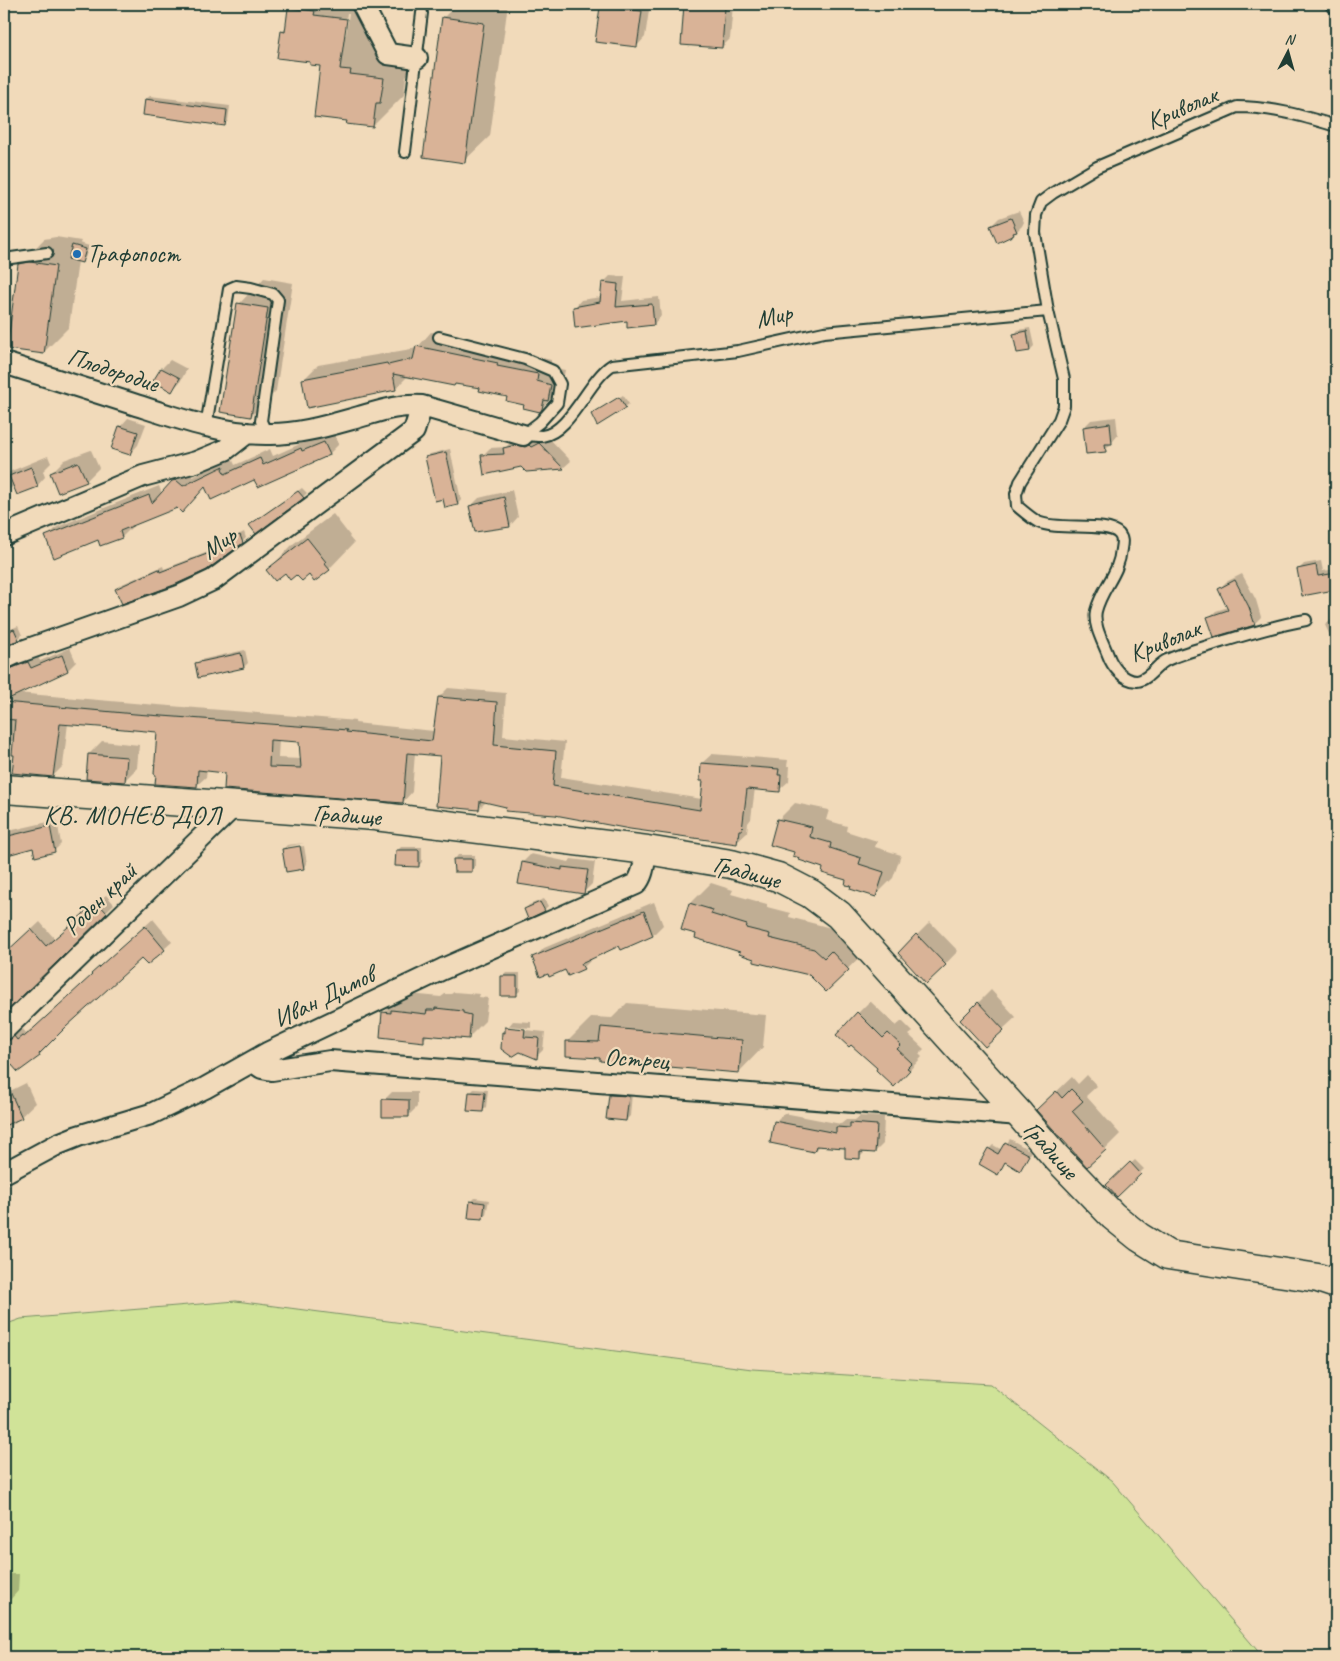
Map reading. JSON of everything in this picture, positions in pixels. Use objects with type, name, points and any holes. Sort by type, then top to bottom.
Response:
[{"type":"street","points":[[362,4],[388,54],[417,58]]},
{"type":"street","name":"Плодородие","points":[[4,362],[181,420],[206,426]]},
{"type":"street","name":"Мир","points":[[206,426],[257,434],[287,433],[329,425],[394,407],[411,405],[422,406],[523,435]]},
{"type":"street","name":"Мир","points":[[4,659],[17,652],[179,596],[213,580],[414,432],[422,406]]},
{"type":"street","points":[[4,535],[143,476],[203,459],[257,434]]},
{"type":"street","name":"Градище","points":[[4,789],[375,816],[647,850],[731,864],[778,876],[811,894],[839,916],[1020,1115],[1056,1158],[1113,1216],[1139,1237],[1168,1255],[1318,1278],[1336,1284]]},
{"type":"street","name":"Роден край","points":[[4,1030],[233,807]]},
{"type":"street","name":"Иван Димов","points":[[4,1173],[58,1144],[151,1114],[205,1088],[269,1052],[443,969],[636,884],[642,874],[647,850]]},
{"type":"street","name":"Острец","points":[[253,1062],[262,1068],[272,1070],[330,1061],[1020,1115]]},
{"type":"lane","points":[[1330,4],[1336,9]]},
{"type":"lane","points":[[406,152],[422,13]]},
{"type":"lane","name":"Криволак","points":[[1306,620],[1284,624],[1179,655],[1162,662],[1146,677],[1137,681],[1129,679],[1120,674],[1110,661],[1097,624],[1096,613],[1105,589],[1116,573],[1121,558],[1122,540],[1118,533],[1110,529],[1062,527],[1039,522],[1017,506],[1016,494],[1020,482],[1059,420],[1064,406],[1064,379],[1048,312],[1035,232],[1036,215],[1041,202],[1052,193],[1097,167],[1237,107],[1258,107],[1289,112],[1336,126]]},
{"type":"lane","points":[[4,259],[47,254]]},
{"type":"lane","points":[[206,426],[229,289],[236,286],[273,294],[278,300],[261,421],[257,434]]},
{"type":"lane","name":"Мир","points":[[523,435],[544,436],[561,427],[604,370],[612,365],[738,351],[824,332],[1048,312]]},
{"type":"lane","points":[[439,336],[525,359],[554,371],[560,384],[557,403],[540,422],[523,435]]},
{"type":"green space","points":[[236,1301],[752,1369],[990,1384],[1112,1481],[1263,1657],[4,1657],[4,1325],[21,1319]]},
{"type":"building","points":[[684,4],[725,7],[722,48],[681,45]]},
{"type":"building","points":[[600,7],[642,11],[637,47],[595,42]]},
{"type":"building","points":[[288,8],[315,11],[314,15],[347,19],[340,69],[351,70],[350,74],[384,78],[380,103],[376,103],[373,127],[346,124],[347,121],[314,117],[320,66],[310,65],[310,62],[277,58],[281,31],[285,32]]},
{"type":"building","points":[[442,17],[484,23],[465,163],[423,157]]},
{"type":"building","points":[[145,99],[227,110],[225,126],[143,115]]},
{"type":"building","points":[[1011,218],[1017,232],[997,243],[990,226]]},
{"type":"building","name":"Трафопост","points":[[72,245],[86,249],[82,263],[68,259]]},
{"type":"building","points":[[30,262],[56,266],[44,354],[7,349],[18,264]]},
{"type":"building","points":[[602,282],[618,284],[616,307],[652,304],[654,325],[627,328],[627,321],[575,328],[573,307],[600,302]]},
{"type":"building","points":[[237,303],[268,308],[251,417],[220,412]]},
{"type":"building","points":[[1027,331],[1030,351],[1017,353],[1013,334]]},
{"type":"building","points":[[416,346],[498,363],[497,366],[538,374],[537,381],[551,385],[548,401],[544,400],[540,412],[523,408],[524,405],[506,401],[507,397],[479,391],[480,388],[455,384],[454,386],[393,374],[396,390],[307,408],[302,379],[413,359]]},
{"type":"building","points":[[161,368],[180,378],[172,392],[153,381]]},
{"type":"building","points":[[619,397],[626,408],[597,426],[591,414]]},
{"type":"building","points":[[1110,423],[1112,444],[1105,444],[1106,452],[1086,454],[1083,427]]},
{"type":"building","points":[[119,426],[138,432],[130,455],[111,449]]},
{"type":"building","points":[[324,442],[330,455],[258,487],[254,480],[211,500],[205,487],[182,513],[177,508],[120,531],[122,538],[100,546],[98,540],[54,558],[45,536],[149,495],[152,503],[172,481],[176,480],[183,486],[224,466],[222,469],[225,474],[260,458],[263,465],[301,448],[302,451]]},
{"type":"building","points":[[539,443],[564,469],[526,472],[521,467],[484,475],[481,455],[504,454],[503,448],[516,445],[525,447],[529,445],[531,447]]},
{"type":"building","points":[[446,452],[458,505],[445,508],[443,499],[435,501],[425,457]]},
{"type":"building","points":[[78,462],[87,482],[58,493],[50,473]]},
{"type":"building","points":[[31,467],[38,487],[17,495],[9,476]]},
{"type":"building","points":[[298,491],[304,498],[256,534],[249,525]]},
{"type":"building","points":[[504,497],[510,527],[475,532],[469,506]]},
{"type":"building","points":[[240,535],[243,543],[207,570],[174,585],[122,604],[115,589],[159,569],[160,572],[220,549],[220,547],[226,544],[225,542]]},
{"type":"building","points":[[307,538],[330,570],[314,582],[309,575],[302,581],[296,575],[290,580],[285,573],[275,581],[266,570]]},
{"type":"building","points":[[1316,565],[1318,576],[1336,573],[1334,590],[1302,596],[1297,569]]},
{"type":"building","points":[[1235,580],[1249,607],[1255,625],[1214,637],[1207,617],[1228,610],[1218,589]]},
{"type":"building","points":[[14,629],[19,640],[4,646],[4,633]]},
{"type":"building","points":[[241,653],[244,668],[198,678],[195,663]]},
{"type":"building","points":[[62,655],[68,671],[4,701],[4,671],[28,662],[31,668]]},
{"type":"building","points":[[438,697],[497,702],[494,745],[556,751],[553,786],[700,810],[703,781],[700,781],[701,763],[779,769],[778,775],[781,775],[780,792],[747,789],[742,830],[739,830],[737,844],[630,829],[555,815],[505,811],[506,807],[480,801],[479,810],[436,806],[440,756],[407,753],[403,803],[224,789],[225,773],[198,770],[197,787],[155,784],[157,732],[60,724],[53,777],[12,773],[15,720],[4,719],[4,702],[347,730],[346,732],[432,741]],"holes":[[[270,740],[299,742],[301,768],[269,767]]]},
{"type":"building","points":[[88,754],[127,757],[125,782],[86,779]]},
{"type":"building","points":[[777,819],[812,827],[810,837],[831,843],[830,848],[861,858],[859,864],[884,872],[876,897],[850,889],[851,886],[845,885],[846,880],[822,873],[823,868],[799,860],[800,858],[793,856],[794,852],[770,845]]},
{"type":"building","points":[[50,826],[55,852],[35,857],[33,848],[4,856],[4,837]]},
{"type":"building","points":[[300,846],[304,869],[286,872],[282,849]]},
{"type":"building","points":[[396,850],[419,850],[419,867],[395,866]]},
{"type":"building","points":[[453,859],[472,859],[472,872],[454,872]]},
{"type":"building","points":[[522,862],[562,870],[562,867],[588,870],[584,894],[518,884]]},
{"type":"building","points":[[97,902],[107,913],[4,1014],[4,954],[31,929],[46,946]]},
{"type":"building","points":[[540,902],[545,911],[528,919],[524,909]]},
{"type":"building","points":[[689,903],[713,910],[711,914],[747,925],[746,928],[770,934],[769,938],[814,949],[824,958],[831,951],[849,970],[826,992],[809,975],[754,962],[754,959],[739,954],[740,952],[695,938],[696,934],[681,930]]},
{"type":"building","points":[[644,911],[653,936],[621,950],[619,946],[581,964],[584,969],[568,976],[565,970],[549,977],[548,974],[540,977],[532,957]]},
{"type":"building","points":[[145,926],[165,950],[147,965],[141,959],[66,1027],[39,1054],[40,1056],[18,1072],[4,1056],[4,1042],[14,1036],[17,1040],[22,1036],[24,1037]]},
{"type":"building","points":[[916,934],[946,965],[926,984],[898,953]]},
{"type":"building","points":[[501,976],[517,976],[517,996],[501,996]]},
{"type":"building","points":[[978,1002],[1004,1030],[985,1047],[960,1020]]},
{"type":"building","points":[[435,1008],[463,1011],[463,1013],[471,1015],[469,1039],[424,1035],[424,1042],[380,1037],[382,1012],[391,1013],[391,1010],[426,1014],[427,1010],[435,1010]]},
{"type":"building","points":[[857,1012],[883,1038],[888,1033],[901,1045],[897,1049],[912,1063],[907,1068],[910,1070],[894,1087],[876,1070],[877,1068],[851,1045],[849,1047],[836,1035]]},
{"type":"building","points":[[505,1027],[525,1029],[524,1037],[539,1038],[537,1059],[520,1052],[512,1057],[501,1049],[502,1032],[505,1033]]},
{"type":"building","points":[[601,1027],[742,1040],[739,1073],[600,1061],[600,1058],[566,1056],[566,1041],[599,1042]]},
{"type":"building","points":[[4,1078],[22,1118],[4,1126]]},
{"type":"building","points":[[1071,1089],[1083,1101],[1072,1111],[1106,1150],[1087,1167],[1036,1110],[1056,1091],[1062,1098]]},
{"type":"building","points":[[469,1092],[485,1093],[483,1112],[467,1111]]},
{"type":"building","points":[[609,1095],[629,1096],[626,1121],[606,1119]]},
{"type":"building","points":[[382,1099],[409,1100],[409,1117],[382,1117]]},
{"type":"building","points":[[774,1121],[836,1133],[836,1127],[850,1128],[850,1123],[877,1125],[875,1153],[860,1152],[860,1159],[845,1158],[845,1148],[816,1146],[814,1152],[770,1143]]},
{"type":"building","points":[[1005,1142],[1029,1155],[1020,1171],[1005,1162],[998,1175],[979,1164],[988,1148],[998,1154]]},
{"type":"building","points":[[1130,1162],[1141,1174],[1117,1197],[1106,1185]]},
{"type":"building","points":[[470,1201],[485,1203],[483,1219],[468,1218]]},
{"type":"place","name":"Трафопост","points":[[77,254]]},
{"type":"district","name":"КВ. МОНЕВ ДОЛ","points":[[133,815]]}]
